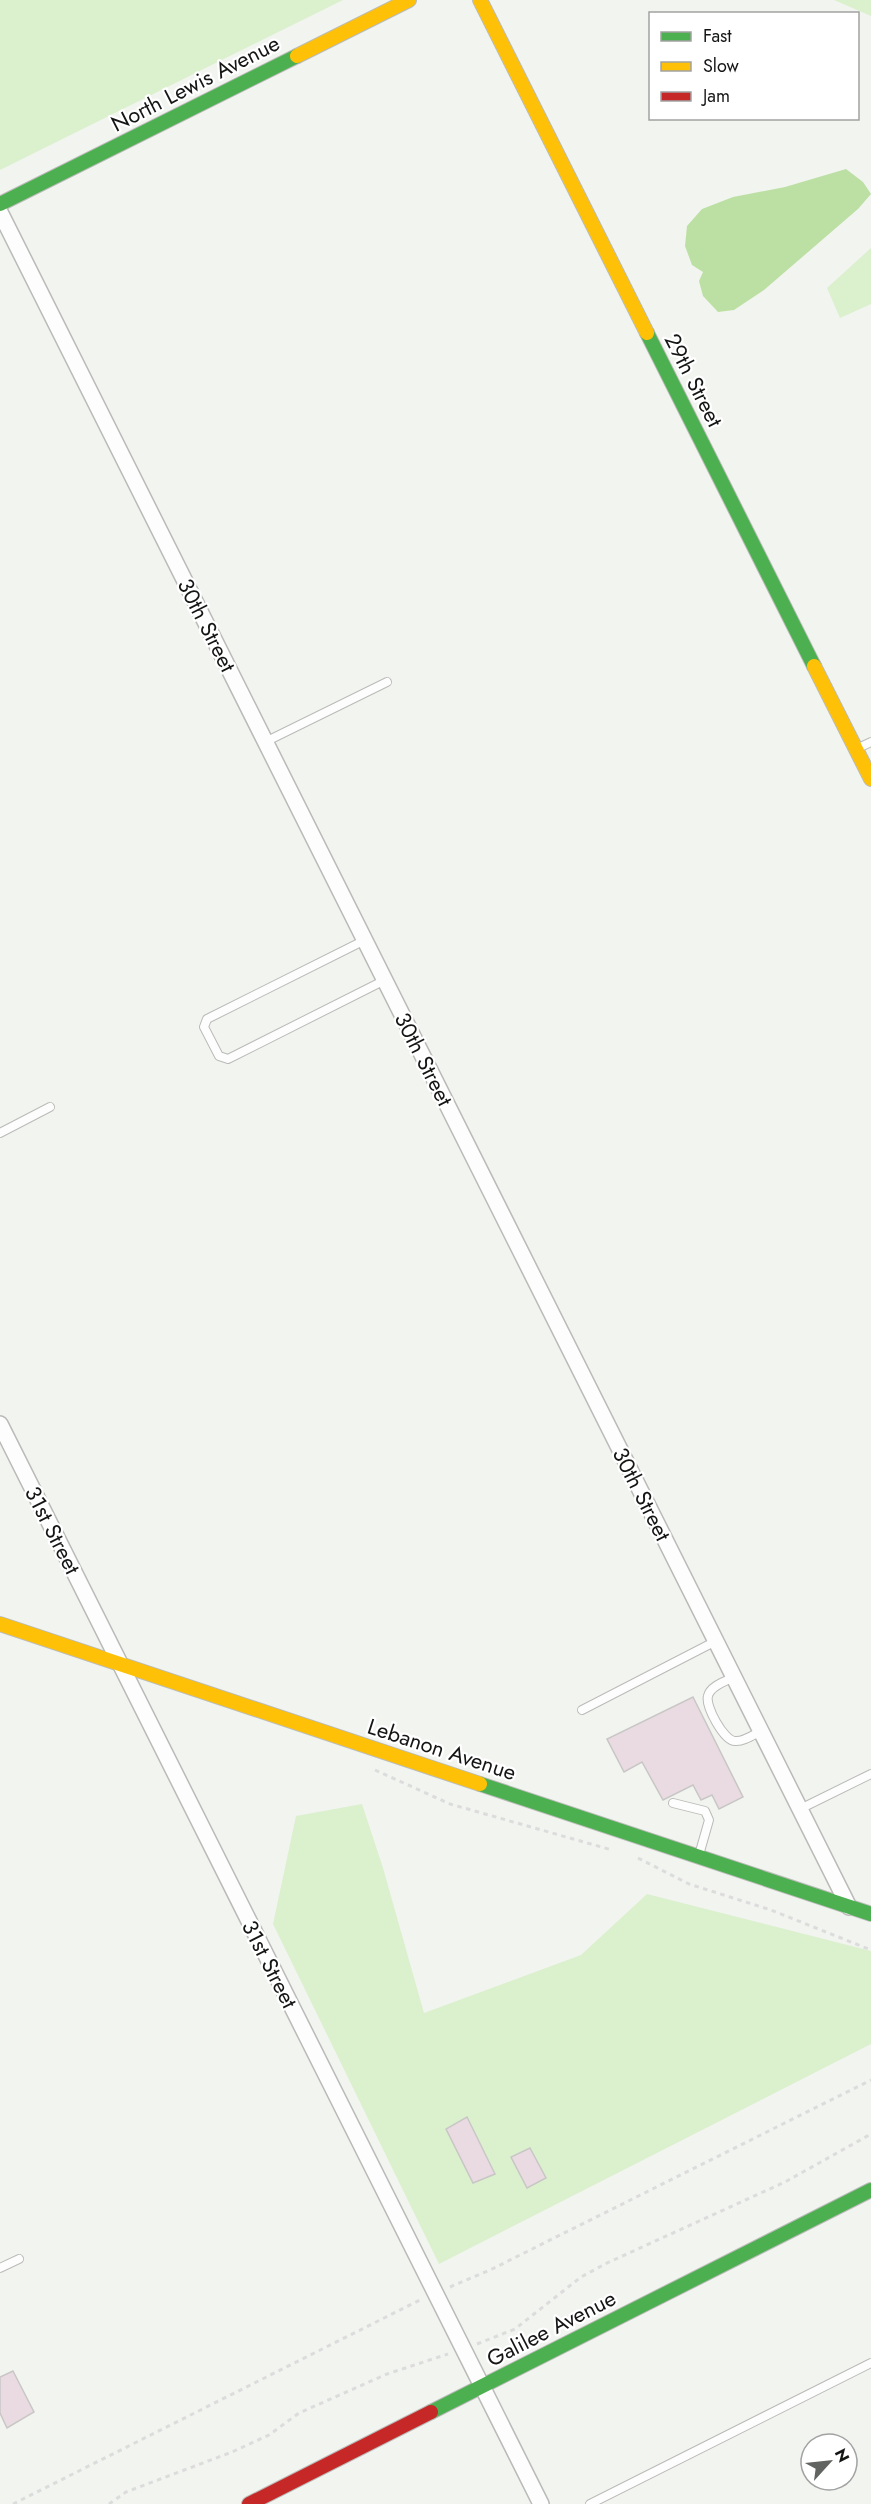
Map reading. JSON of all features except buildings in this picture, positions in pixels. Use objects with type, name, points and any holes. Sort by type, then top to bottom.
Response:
[{"type":"street","name":"North Lewis Avenue","points":[[0,204],[409,0]]},
{"type":"street","name":"29th Street","points":[[480,0],[871,779]]},
{"type":"street","name":"30th Street","points":[[0,212],[849,1906]]},
{"type":"street","name":"31st Street","points":[[0,1424],[541,2504]]},
{"type":"street","name":"Lebanon Avenue","points":[[0,1624],[871,1914]]},
{"type":"street","name":"Galilee Avenue","points":[[249,2504],[871,2190]]},
{"type":"lane","points":[[265,742],[387,682]]},
{"type":"lane","points":[[856,749],[871,742]]},
{"type":"lane","points":[[365,940],[207,1019],[204,1027],[219,1056],[228,1059],[385,980]]},
{"type":"lane","points":[[0,1133],[50,1107]]},
{"type":"lane","points":[[582,1710],[716,1641]]},
{"type":"lane","points":[[734,1677],[712,1688],[708,1694],[708,1703],[725,1738],[732,1742],[761,1731]]},
{"type":"lane","points":[[800,1809],[871,1774]]},
{"type":"lane","points":[[673,1803],[705,1811],[709,1820],[699,1857]]},
{"type":"lane","points":[[0,2268],[19,2259]]},
{"type":"lane","points":[[590,2504],[871,2363]]},
{"type":"path","points":[[372,1767],[379,1774],[450,1804],[621,1852]]},
{"type":"path","points":[[633,1855],[689,1884],[771,1910],[871,1950]]},
{"type":"path","points":[[448,2288],[492,2269],[871,2080]]},
{"type":"path","points":[[476,2344],[515,2329],[581,2277],[607,2263],[785,2182],[871,2134]]},
{"type":"path","points":[[13,2504],[423,2298]]},
{"type":"path","points":[[109,2504],[126,2492],[232,2452],[268,2434],[299,2413],[387,2374],[446,2355]]},
{"type":"shaded area","points":[[0,0],[343,0],[0,170]]},
{"type":"shaded area","points":[[834,0],[871,0],[871,16]]},
{"type":"shaded area","points":[[846,169],[863,182],[871,194],[858,209],[764,290],[734,310],[718,312],[703,296],[699,281],[703,272],[692,265],[685,246],[687,226],[702,209],[733,197],[785,187]]},
{"type":"shaded area","points":[[871,248],[871,304],[840,318],[827,288]]},
{"type":"shaded area","points":[[362,1804],[383,1868],[424,2013],[581,1955],[647,1894],[871,1951],[871,2044],[439,2264],[273,1924],[296,1816]]},
{"type":"traffic: fast","points":[[0,204],[297,56]]},
{"type":"traffic: fast","points":[[647,333],[814,666]]},
{"type":"traffic: fast","points":[[480,1784],[871,1914]]},
{"type":"traffic: fast","points":[[431,2412],[871,2190]]},
{"type":"traffic: slow","points":[[297,56],[409,0]]},
{"type":"traffic: slow","points":[[480,0],[647,333]]},
{"type":"traffic: slow","points":[[814,666],[871,779]]},
{"type":"traffic: slow","points":[[0,1624],[480,1784]]},
{"type":"traffic: jam","points":[[249,2504],[431,2412]]}]
